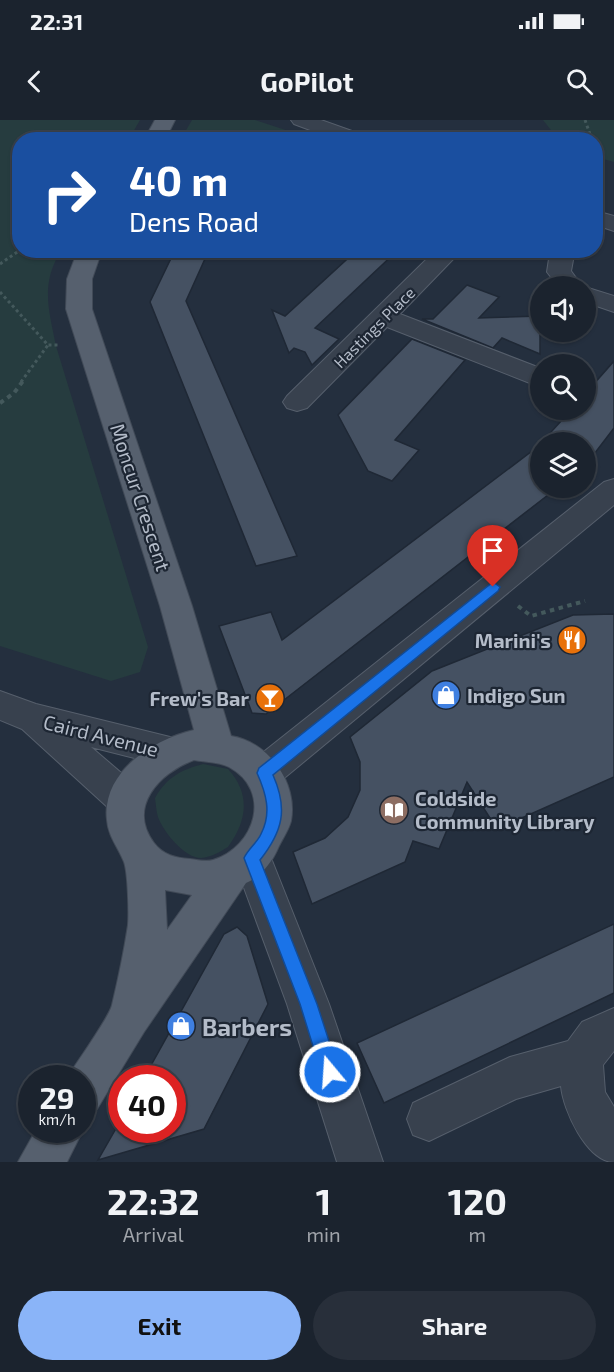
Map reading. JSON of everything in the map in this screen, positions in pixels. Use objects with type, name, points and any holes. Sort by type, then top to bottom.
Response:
[{"type":"main road","name":"Moncur Crescent","points":[[85,258],[81,265],[79,309],[176,606],[216,745]]},
{"type":"main road","points":[[96,1071],[129,1017],[242,865],[268,838],[275,816],[274,793],[264,773],[251,760],[235,750],[216,745],[193,745],[170,752],[151,764],[136,781],[127,801],[126,821],[131,842],[144,859],[162,872],[184,878],[208,878],[242,865]]},
{"type":"main road","points":[[129,1017],[148,923],[144,859]]},
{"type":"main road","points":[[41,1162],[53,1143]]},
{"type":"street","points":[[301,120],[336,132]]},
{"type":"street","name":"Hastings Place","points":[[297,402],[442,258]]},
{"type":"street","points":[[562,258],[559,272],[562,276]]},
{"type":"street","points":[[385,317],[530,374]]},
{"type":"street","points":[[264,773],[614,489]]},
{"type":"street","name":"Caird Avenue","points":[[0,705],[33,718],[170,752]]},
{"type":"street","name":"Caird Avenue","points":[[33,718],[127,801]]},
{"type":"street","points":[[242,865],[308,1004],[360,1162]]},
{"type":"street","points":[[429,1119],[510,1079],[581,1059],[597,1037],[614,1029]]},
{"type":"street","points":[[581,1059],[584,1098],[607,1137],[614,1143]]},
{"type":"path","points":[[0,292],[48,345]]},
{"type":"path","points":[[0,403],[14,393],[48,345],[89,340]]},
{"type":"path","points":[[493,587],[531,616],[585,601]]},
{"type":"green space","points":[[0,120],[140,120],[133,132],[12,132],[12,258],[57,258],[48,286],[49,309],[56,346],[148,647],[140,672],[111,681],[0,646]]},
{"type":"green space","points":[[192,120],[255,120],[292,132],[185,132]]},
{"type":"green space","points":[[543,120],[614,120],[614,162],[603,159],[603,132],[552,132]]},
{"type":"green space","points":[[203,764],[228,769],[240,788],[244,808],[239,827],[228,847],[201,858],[188,854],[169,836],[158,817],[155,798],[175,775]]},
{"type":"building","points":[[171,258],[205,258],[186,301],[297,556],[256,566],[150,302]]},
{"type":"building","points":[[348,258],[389,258],[315,328],[339,339],[312,365],[305,352],[294,348],[289,353],[272,310],[285,316]]},
{"type":"building","points":[[467,285],[499,297],[479,318],[530,316],[530,342],[540,342],[540,354],[502,338],[493,348],[422,319],[433,319]]},
{"type":"building","points":[[412,339],[465,360],[395,440],[419,450],[392,481],[368,471],[338,415]]},
{"type":"building","points":[[614,361],[614,428],[596,452],[596,432],[551,432],[562,420],[596,420],[596,381]]},
{"type":"building","points":[[530,453],[530,498],[544,498],[266,714],[252,713],[219,626],[271,612],[282,640]]},
{"type":"building","points":[[614,614],[614,777],[497,829],[467,782],[439,849],[413,841],[405,862],[312,904],[293,852],[325,838],[348,817],[360,790],[360,762],[350,737],[432,671],[573,615]]},
{"type":"building","points":[[614,924],[614,993],[384,1103],[357,1043]]},
{"type":"building","points":[[237,927],[247,936],[268,1004],[204,1129],[186,1134],[186,1065],[151,1065],[224,934]]},
{"type":"building","points":[[108,1142],[156,1143],[98,1160]]},
{"type":"place","name":"Marini's","points":[[572,640]]},
{"type":"place","name":"Indigo Sun","points":[[446,695]]},
{"type":"place","name":"Frew's Bar","points":[[270,698]]},
{"type":"place","name":"Coldside Community Library","points":[[394,810]]},
{"type":"place","name":"Barbers","points":[[181,1026]]},
{"type":"route","points":[[330,1072],[308,1004],[252,858],[268,838],[275,816],[274,793],[264,773],[295,745],[493,587]]}]
